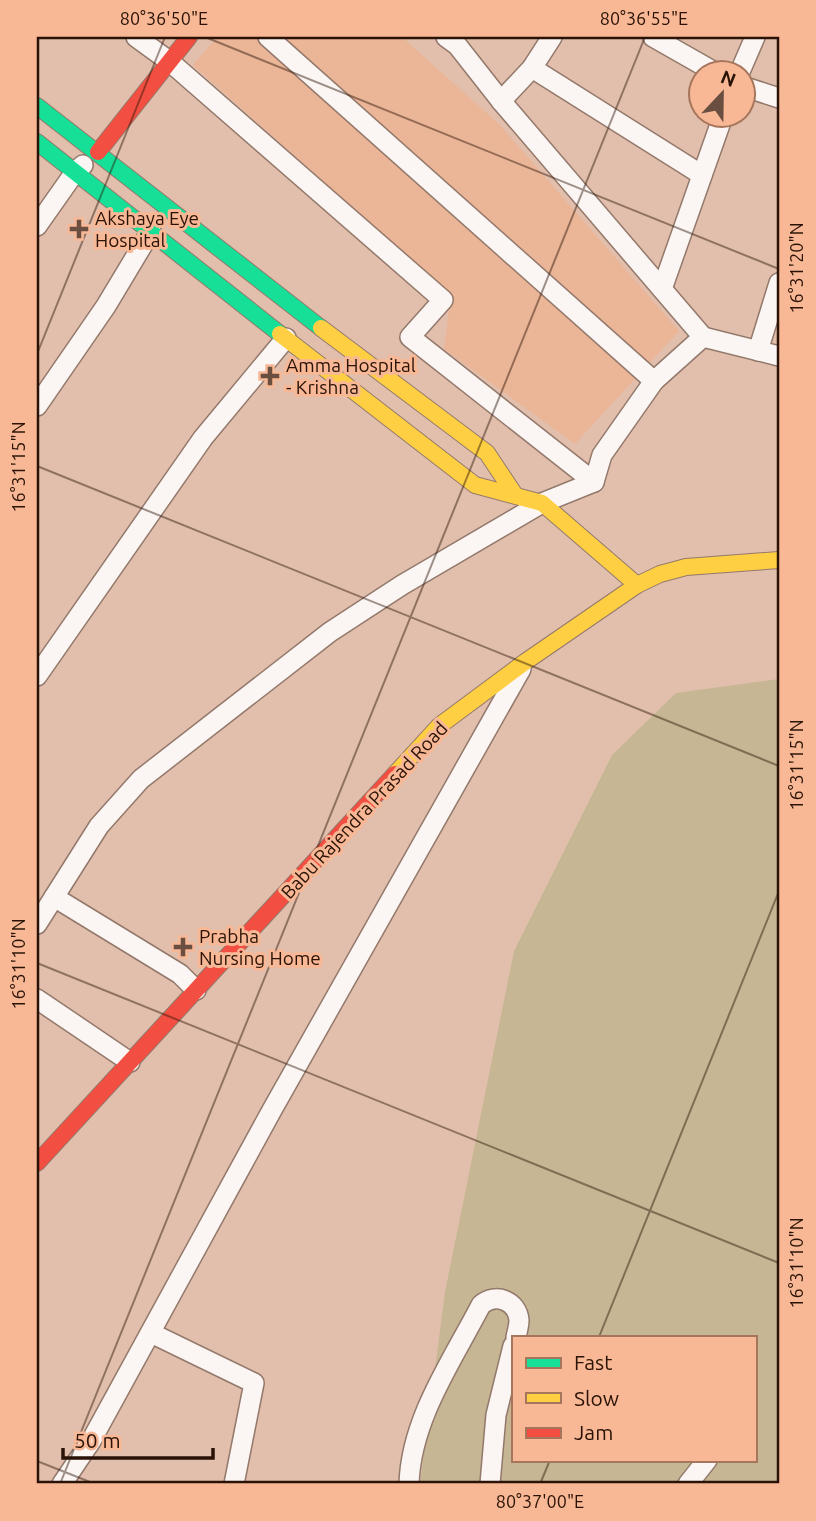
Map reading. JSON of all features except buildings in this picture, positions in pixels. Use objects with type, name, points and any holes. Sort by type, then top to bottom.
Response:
[{"type":"street","points":[[136,37],[169,61],[443,300],[410,337],[594,482]]},
{"type":"street","points":[[37,226],[75,172],[98,152],[189,37]]},
{"type":"street","points":[[268,37],[654,381]]},
{"type":"street","points":[[446,37],[457,45],[501,101],[703,337],[779,356]]},
{"type":"street","points":[[501,101],[532,68],[552,37]]},
{"type":"street","points":[[653,37],[693,60]]},
{"type":"street","points":[[745,60],[755,37]]},
{"type":"street","points":[[532,68],[702,175]]},
{"type":"street","points":[[756,90],[779,98]]},
{"type":"street","points":[[37,106],[288,304],[487,453],[515,495]]},
{"type":"street","points":[[662,289],[718,130]]},
{"type":"street","points":[[37,142],[460,475],[475,485],[542,503],[637,585]]},
{"type":"street","points":[[37,407],[106,306],[150,231]]},
{"type":"street","points":[[758,351],[779,283]]},
{"type":"street","points":[[594,482],[602,455],[654,381],[703,337]]},
{"type":"street","points":[[37,676],[203,438],[286,338]]},
{"type":"street","points":[[37,924],[99,826],[141,779],[330,632],[402,585],[542,503],[594,482]]},
{"type":"street","name":"Babu Rajendra Prasad Road","points":[[37,1163],[439,726],[525,662],[637,585],[686,568],[779,560]]},
{"type":"street","points":[[62,1484],[91,1441],[272,1110],[525,662]]},
{"type":"street","points":[[54,897],[180,974],[196,990]]},
{"type":"street","points":[[37,999],[130,1062]]},
{"type":"street","points":[[409,1484],[409,1467],[416,1435],[435,1392],[481,1305],[488,1298],[496,1297],[509,1302],[515,1308],[519,1322],[516,1336]]},
{"type":"street","points":[[150,1333],[254,1383],[234,1484]]},
{"type":"street","points":[[490,1484],[496,1415],[512,1350]]},
{"type":"street","points":[[688,1484],[705,1462]]},
{"type":"shaded area","points":[[217,37],[402,37],[500,125],[679,331],[575,444],[444,349],[451,295],[193,65]]},
{"type":"shaded area","points":[[779,679],[779,1484],[420,1484],[445,1292],[514,951],[612,755],[676,693]]},
{"type":"traffic: fast","points":[[37,106],[321,328]]},
{"type":"traffic: fast","points":[[37,142],[280,334]]},
{"type":"traffic: slow","points":[[321,328],[487,453],[515,495]]},
{"type":"traffic: slow","points":[[280,334],[475,485],[542,503],[637,585]]},
{"type":"traffic: slow","points":[[395,774],[439,726],[525,662],[637,585],[660,574],[686,567],[779,560]]},
{"type":"traffic: jam","points":[[98,152],[189,37]]},
{"type":"traffic: jam","points":[[37,1163],[395,774]]},
{"type":"place","name":"Akshaya Eye Hospital","points":[[79,229]]},
{"type":"place","name":"Amma Hospital - Krishna","points":[[270,376]]},
{"type":"place","name":"Prabha Nursing Home","points":[[183,947]]}]
